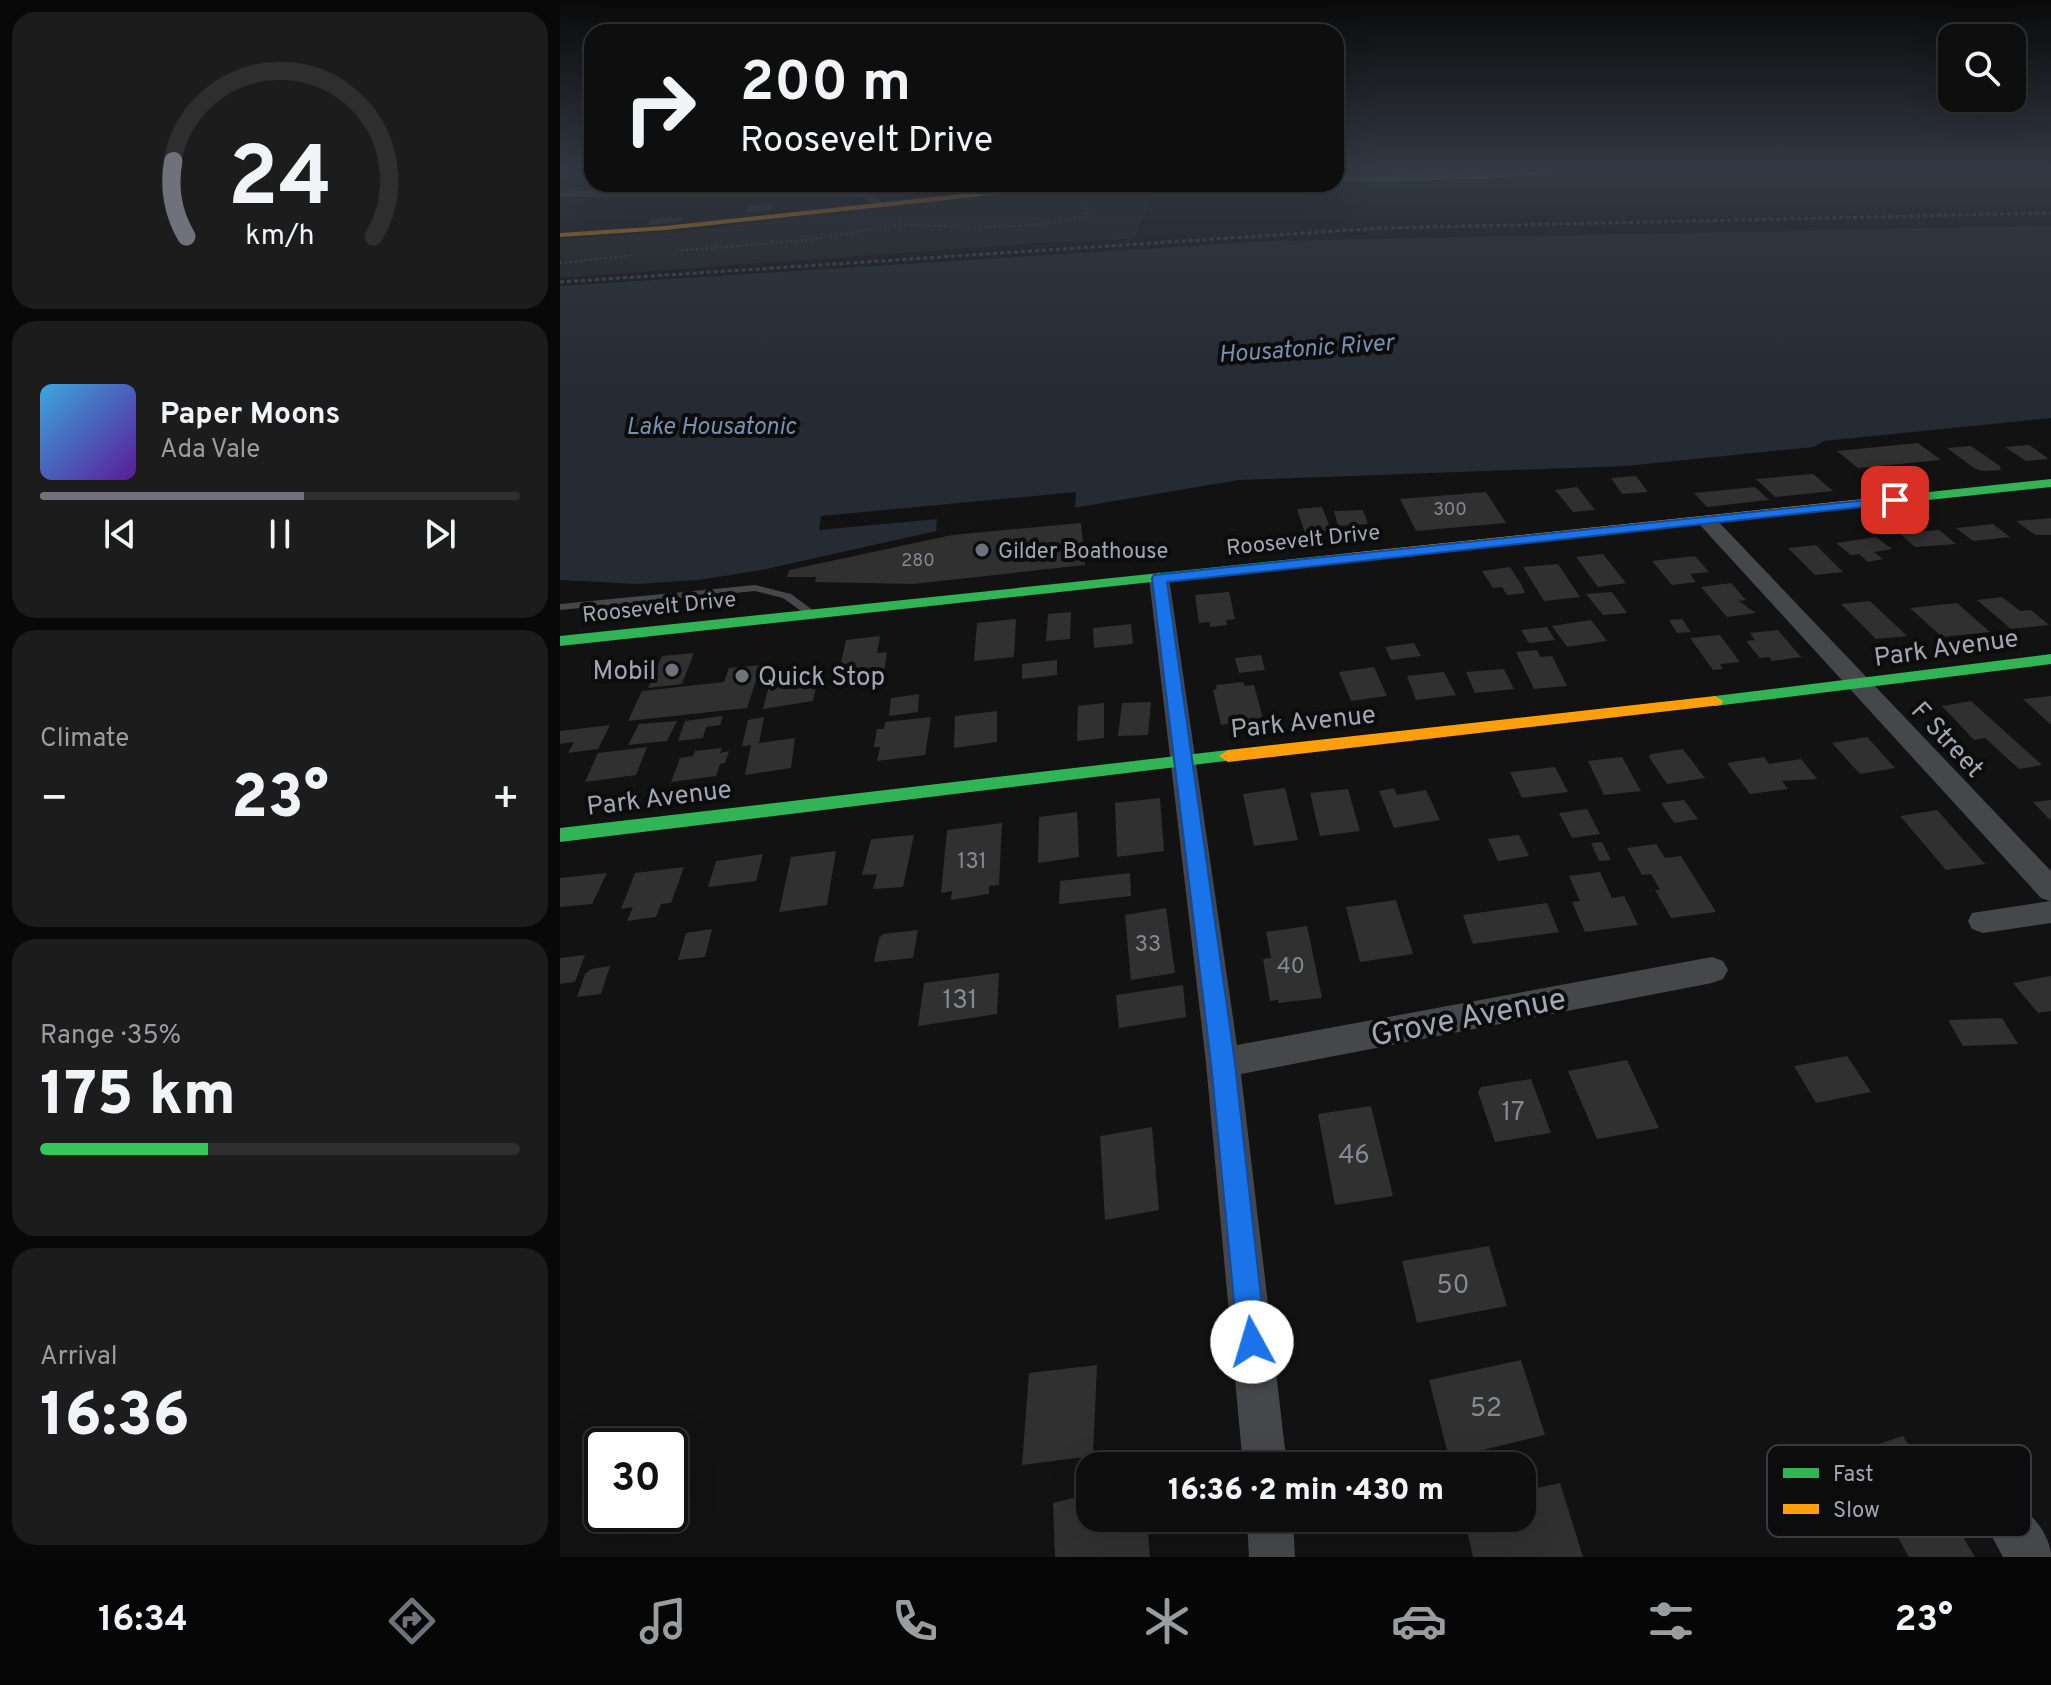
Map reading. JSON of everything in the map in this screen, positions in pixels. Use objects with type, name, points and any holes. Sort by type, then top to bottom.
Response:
[{"type":"main road","name":"Roosevelt Drive","points":[[560,641],[2051,483]]},
{"type":"main road","name":"Park Avenue","points":[[560,835],[1859,685],[2051,659]]},
{"type":"street","name":"F Street","points":[[1707,521],[2051,890]]},
{"type":"street","points":[[1159,578],[1223,1063],[1264,1452]]},
{"type":"street","points":[[1983,921],[2051,912]]},
{"type":"street","name":"Grove Avenue","points":[[1223,1063],[1712,970]]},
{"type":"street","points":[[1271,1532],[1272,1557]]},
{"type":"lane","points":[[560,607],[755,588],[787,596],[813,614]]},
{"type":"path","points":[[665,252],[766,244]]},
{"type":"path","points":[[560,263],[636,255]]},
{"type":"shaded area","points":[[560,244],[1030,244],[560,278]]},
{"type":"water","name":"Lake Housatonic","points":[[1228,244],[2051,244],[2051,418],[1824,441],[1813,447],[1626,466],[1239,480],[936,531],[762,570],[698,580],[637,584],[560,580],[560,286]]},
{"type":"pier","points":[[1076,492],[1075,508],[936,531],[937,519],[819,530],[821,516]]},
{"type":"building","points":[[1918,443],[1941,460],[1858,468],[1837,451]]},
{"type":"building","points":[[2029,445],[2049,459],[2026,461],[2005,447]]},
{"type":"building","points":[[1971,446],[2000,466],[2001,470],[1982,471],[1974,468],[1947,448]]},
{"type":"building","points":[[1813,474],[1833,491],[1775,497],[1756,479]]},
{"type":"building","points":[[1636,476],[1648,492],[1622,494],[1611,478]]},
{"type":"building","points":[[1577,487],[1595,510],[1573,512],[1555,490]]},
{"type":"building","points":[[1755,487],[1769,500],[1707,507],[1694,493]]},
{"type":"building","points":[[1486,492],[1506,523],[1416,531],[1400,499]]},
{"type":"building","points":[[1322,507],[1332,532],[1322,533],[1325,543],[1309,544],[1297,509]]},
{"type":"building","points":[[1363,510],[1368,524],[1338,526],[1334,511]]},
{"type":"building","points":[[2051,518],[2051,535],[2035,535],[2016,521]]},
{"type":"building","name":"Gilder Boathouse","points":[[1081,523],[1085,565],[913,584],[815,582],[816,577],[787,577],[789,570],[952,535]]},
{"type":"building","points":[[1993,524],[2010,537],[1973,541],[1956,528]]},
{"type":"building","points":[[1939,530],[1956,544],[1915,547],[1899,533]]},
{"type":"building","points":[[1876,537],[1892,549],[1874,552],[1883,559],[1868,562],[1859,554],[1851,555],[1836,543]]},
{"type":"building","points":[[1816,545],[1843,572],[1815,575],[1788,548]]},
{"type":"building","points":[[1603,554],[1626,583],[1598,587],[1576,557]]},
{"type":"building","points":[[1695,556],[1709,572],[1690,574],[1696,582],[1672,585],[1652,561]]},
{"type":"building","points":[[1558,564],[1580,597],[1544,601],[1523,567]]},
{"type":"building","points":[[1510,567],[1525,593],[1507,595],[1502,587],[1493,588],[1482,571]]},
{"type":"building","points":[[1731,583],[1746,600],[1739,601],[1756,613],[1727,617],[1701,587]]},
{"type":"building","points":[[1229,592],[1235,619],[1226,620],[1227,625],[1210,627],[1210,622],[1199,623],[1195,595]]},
{"type":"building","points":[[1612,592],[1627,613],[1603,615],[1586,594]]},
{"type":"building","points":[[2002,597],[2020,611],[2031,610],[2049,625],[2011,629],[1977,600]]},
{"type":"building","points":[[1870,601],[1907,636],[1876,639],[1841,604]]},
{"type":"building","points":[[1957,603],[1990,632],[1942,637],[1910,608]]},
{"type":"building","points":[[1071,612],[1070,639],[1046,641],[1048,614]]},
{"type":"building","points":[[1016,619],[1014,657],[974,661],[977,623]]},
{"type":"building","points":[[1682,619],[1691,632],[1677,633],[1669,620]]},
{"type":"building","points":[[1591,620],[1607,641],[1567,647],[1552,626]]},
{"type":"building","points":[[1131,624],[1133,644],[1094,648],[1093,628]]},
{"type":"building","points":[[1547,627],[1555,640],[1529,643],[1521,630]]},
{"type":"building","points":[[1778,630],[1801,657],[1772,661],[1769,657],[1760,658],[1746,641],[1755,640],[1750,633]]},
{"type":"building","points":[[1720,635],[1740,662],[1720,664],[1723,669],[1713,670],[1690,638]]},
{"type":"building","points":[[880,636],[877,653],[887,652],[884,672],[838,677],[846,640]]},
{"type":"building","points":[[1414,643],[1421,656],[1391,660],[1385,647]]},
{"type":"building","points":[[1537,650],[1540,657],[1552,656],[1567,686],[1534,689],[1516,652]]},
{"type":"building","name":"Mobil","points":[[694,653],[682,684],[648,688],[662,656]]},
{"type":"building","points":[[1261,655],[1265,670],[1239,673],[1235,658]]},
{"type":"building","points":[[1057,660],[1057,675],[1022,679],[1022,664]]},
{"type":"building","points":[[761,665],[747,708],[628,721],[642,691],[724,682],[729,668]]},
{"type":"building","points":[[1374,667],[1387,696],[1351,701],[1339,672]]},
{"type":"building","points":[[820,668],[813,701],[763,709],[772,674]]},
{"type":"building","points":[[1504,669],[1514,689],[1475,693],[1466,672]]},
{"type":"building","points":[[1444,672],[1456,695],[1416,700],[1407,676]]},
{"type":"building","points":[[1243,682],[1245,686],[1254,685],[1263,719],[1221,725],[1213,690],[1217,689],[1216,685]]},
{"type":"building","points":[[919,694],[918,712],[889,716],[891,698]]},
{"type":"building","points":[[2051,696],[2051,725],[2023,699]]},
{"type":"building","points":[[1971,701],[2042,765],[2019,769],[1985,738],[1974,740],[1942,706]]},
{"type":"building","points":[[1151,702],[1148,735],[1118,736],[1122,703]]},
{"type":"building","points":[[1104,703],[1104,738],[1077,741],[1078,706]]},
{"type":"building","points":[[997,711],[997,742],[954,748],[955,716]]},
{"type":"building","points":[[723,716],[720,725],[706,727],[703,738],[678,741],[685,721]]},
{"type":"building","points":[[764,717],[759,743],[795,738],[791,768],[745,775],[751,745],[742,746],[748,720]]},
{"type":"building","points":[[931,717],[925,755],[877,761],[880,747],[874,747],[877,729],[884,729],[885,722]]},
{"type":"building","points":[[677,721],[667,741],[628,745],[639,724]]},
{"type":"building","points":[[610,725],[598,749],[568,753],[574,742],[560,744],[560,731]]},
{"type":"building","points":[[1867,737],[1895,768],[1860,774],[1832,743]]},
{"type":"building","points":[[647,747],[636,775],[585,782],[598,753]]},
{"type":"building","points":[[722,748],[720,753],[729,751],[716,776],[671,782],[680,758],[693,756],[695,751]]},
{"type":"building","points":[[1683,749],[1705,778],[1667,784],[1649,757],[1651,754]]},
{"type":"building","points":[[1622,757],[1641,791],[1604,795],[1588,761]]},
{"type":"building","points":[[1764,757],[1769,764],[1801,759],[1817,779],[1782,781],[1788,789],[1750,794],[1727,763]]},
{"type":"building","points":[[1555,767],[1568,792],[1522,798],[1510,772]]},
{"type":"building","points":[[1285,788],[1298,840],[1254,846],[1243,794]]},
{"type":"building","points":[[1394,788],[1397,795],[1426,790],[1440,820],[1394,828],[1379,791]]},
{"type":"building","points":[[1348,789],[1360,831],[1320,836],[1310,793]]},
{"type":"building","points":[[1160,798],[1164,851],[1117,857],[1115,803]]},
{"type":"building","points":[[1684,800],[1698,819],[1674,823],[1661,803]]},
{"type":"building","points":[[2051,800],[2051,821],[2033,802]]},
{"type":"building","points":[[1587,809],[1600,834],[1572,838],[1559,813]]},
{"type":"building","points":[[1937,810],[1985,864],[1946,870],[1900,816]]},
{"type":"building","points":[[1077,812],[1079,857],[1038,863],[1039,817]]},
{"type":"building","points":[[1002,823],[999,885],[989,886],[989,894],[951,900],[952,891],[941,893],[947,830]]},
{"type":"building","points":[[914,835],[903,887],[873,889],[877,874],[862,875],[871,839]]},
{"type":"building","points":[[1519,835],[1529,856],[1498,861],[1488,839]]},
{"type":"building","points":[[1602,842],[1611,860],[1599,861],[1591,843]]},
{"type":"building","points":[[1656,844],[1665,858],[1681,856],[1716,912],[1671,918],[1655,890],[1660,890],[1651,874],[1642,875],[1627,848]]},
{"type":"building","points":[[836,851],[827,905],[779,912],[791,857]]},
{"type":"building","points":[[763,854],[756,881],[708,887],[716,861]]},
{"type":"building","points":[[684,867],[671,903],[661,904],[656,917],[627,921],[633,907],[621,909],[635,873]]},
{"type":"building","points":[[1600,872],[1612,898],[1624,896],[1638,925],[1585,932],[1572,902],[1580,901],[1569,876]]},
{"type":"building","points":[[607,873],[592,904],[560,907],[560,878]]},
{"type":"building","points":[[1130,873],[1131,896],[1059,904],[1060,881]]},
{"type":"building","points":[[1396,900],[1413,954],[1360,962],[1346,907]]},
{"type":"building","points":[[1547,903],[1559,932],[1473,944],[1463,915]]},
{"type":"building","points":[[1166,908],[1175,973],[1131,980],[1125,915]]},
{"type":"building","points":[[1307,926],[1322,998],[1278,1003],[1278,1000],[1270,1001],[1263,959],[1271,958],[1266,932]]},
{"type":"building","points":[[712,929],[705,957],[678,960],[686,933]]},
{"type":"building","points":[[918,930],[913,958],[874,962],[879,938],[883,934]]},
{"type":"building","points":[[585,955],[575,982],[560,984],[560,958]]},
{"type":"building","points":[[610,966],[601,994],[577,997],[585,974],[591,969]]},
{"type":"building","points":[[999,973],[997,1014],[918,1026],[924,983]]},
{"type":"building","points":[[2051,976],[2051,1011],[2038,1013],[2013,983]]},
{"type":"building","points":[[1183,985],[1186,1017],[1119,1028],[1116,995]]},
{"type":"building","points":[[2002,1018],[2018,1044],[1963,1046],[1948,1020]]},
{"type":"building","points":[[1847,1056],[1871,1092],[1816,1103],[1794,1066]]},
{"type":"building","points":[[1627,1060],[1659,1128],[1597,1139],[1568,1071]]},
{"type":"building","points":[[1531,1079],[1551,1133],[1495,1142],[1478,1092],[1481,1087]]},
{"type":"building","points":[[1371,1106],[1393,1196],[1335,1205],[1318,1114]]},
{"type":"building","points":[[1152,1127],[1159,1210],[1105,1220],[1100,1136]]},
{"type":"building","points":[[1489,1246],[1507,1306],[1417,1323],[1402,1261]]},
{"type":"building","points":[[1521,1360],[1545,1435],[1474,1452],[1447,1452],[1429,1380]]},
{"type":"building","points":[[1097,1365],[1093,1452],[1076,1452],[1076,1458],[1022,1465],[1029,1373]]},
{"type":"building","points":[[1903,1436],[1908,1445],[1876,1445]]},
{"type":"building","points":[[1560,1483],[1583,1557],[1473,1557],[1467,1532],[1536,1532],[1536,1488]]},
{"type":"building","points":[[1076,1497],[1076,1532],[1148,1532],[1150,1557],[1055,1557],[1053,1503]]},
{"type":"building","points":[[1898,1537],[1963,1537],[1975,1557],[1909,1557]]},
{"type":"railway","points":[[560,282],[1144,244]]},
{"type":"traffic: fast","points":[[1882,501],[2051,483]]},
{"type":"traffic: fast","points":[[560,641],[1350,557]]},
{"type":"traffic: fast","points":[[1715,701],[2051,659]]},
{"type":"traffic: fast","points":[[560,835],[1228,756]]},
{"type":"traffic: slow","points":[[1350,557],[1882,501]]},
{"type":"traffic: slow","points":[[1228,756],[1715,701]]},
{"type":"place","name":"Gilder Boathouse","points":[[982,550]]},
{"type":"place","name":"Mobil","points":[[672,670]]},
{"type":"place","name":"Quick Stop","points":[[742,676]]},
{"type":"route","points":[[1252,1342],[1223,1063],[1159,578],[1895,500]]},
{"type":"water label","name":"Housatonic River","points":[[1306,348]]}]
